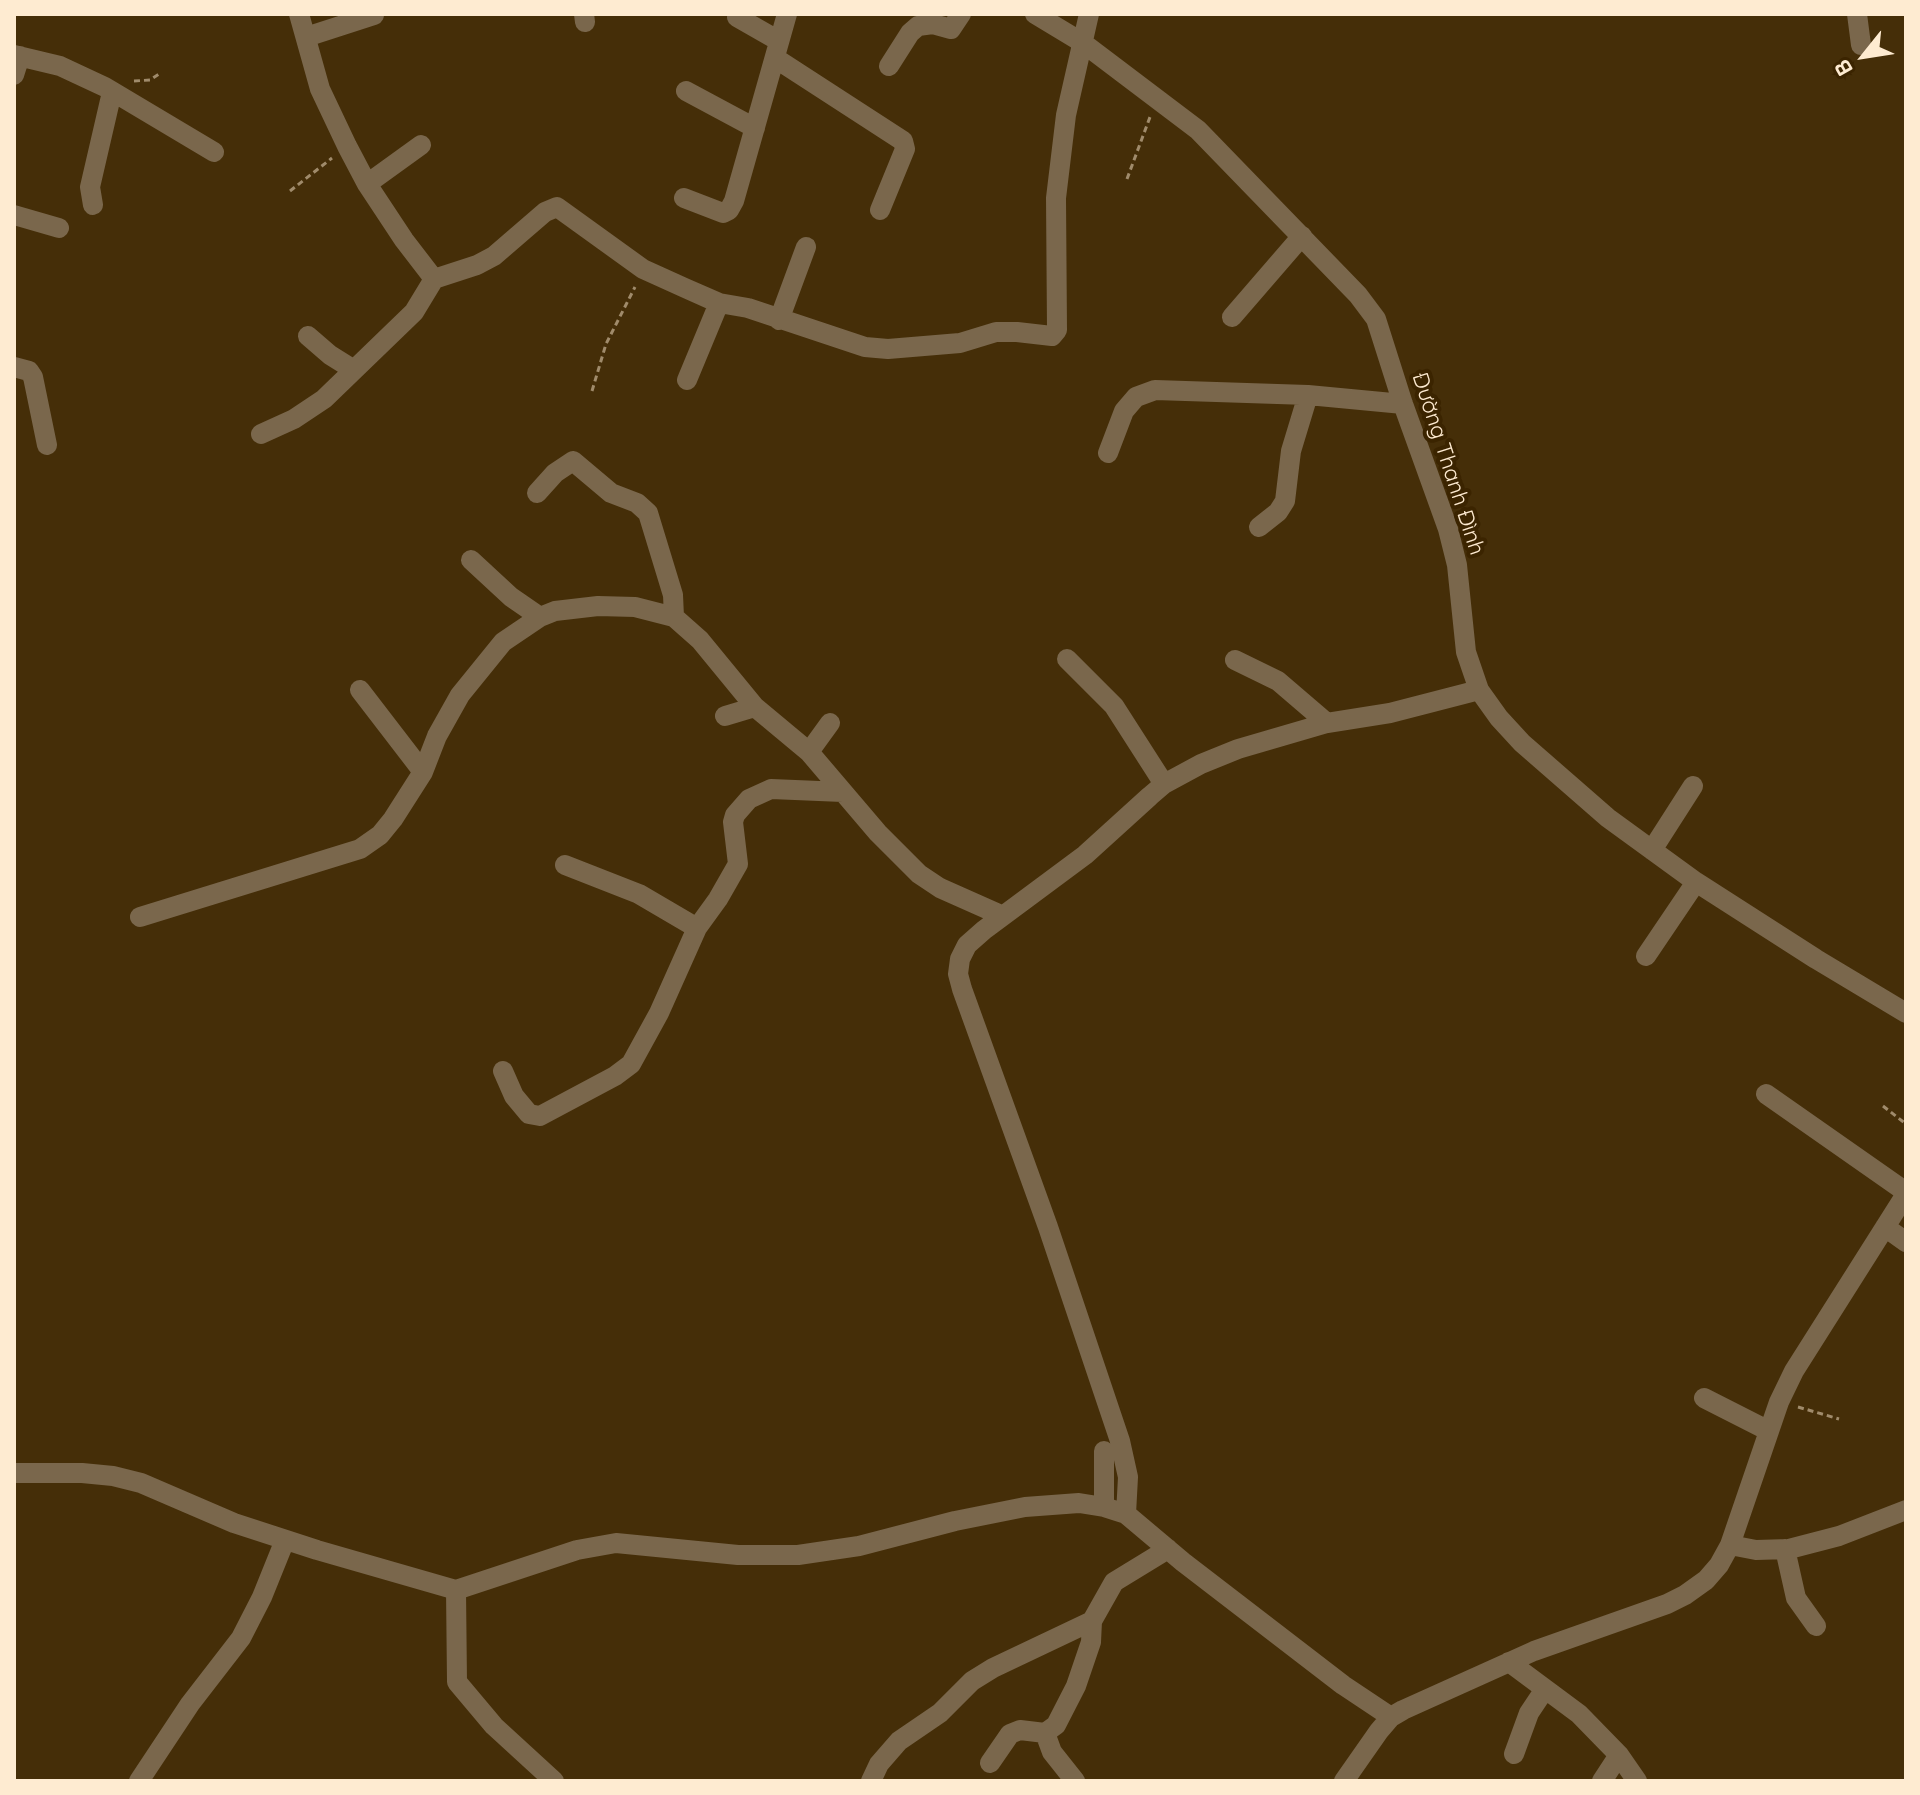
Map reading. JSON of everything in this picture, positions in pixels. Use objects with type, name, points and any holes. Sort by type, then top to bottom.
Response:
[{"type":"street","points":[[299,14],[320,89],[347,146],[367,184],[434,279]]},
{"type":"street","points":[[684,198],[711,210],[723,213],[729,210],[787,14]]},
{"type":"street","points":[[889,66],[918,26],[933,24],[951,29],[961,14]]},
{"type":"street","name":"Đường Thanh Đình","points":[[1035,14],[1083,43],[1198,130],[1358,295],[1376,319],[1454,553],[1466,652],[1479,690],[1499,718],[1522,743],[1608,818],[1696,882],[1906,1013]]},
{"type":"street","points":[[261,434],[324,399],[414,312],[434,279],[494,256],[545,212],[557,207],[643,269],[719,303],[748,308],[865,347],[888,349],[960,343],[996,332],[1049,336],[1056,333],[1056,198],[1066,115],[1089,14]]},
{"type":"street","points":[[1857,14],[1861,45]]},
{"type":"street","points":[[306,37],[374,15]]},
{"type":"street","points":[[737,17],[777,50],[903,141],[905,149],[880,210]]},
{"type":"street","points":[[16,62],[60,66],[112,92],[214,152]]},
{"type":"street","points":[[686,91],[755,128]]},
{"type":"street","points":[[93,205],[90,187],[112,92]]},
{"type":"street","points":[[367,184],[421,145]]},
{"type":"street","points":[[14,215],[59,228]]},
{"type":"street","points":[[1232,317],[1302,236]]},
{"type":"street","points":[[779,320],[806,247]]},
{"type":"street","points":[[687,380],[719,303]]},
{"type":"street","points":[[308,336],[354,370]]},
{"type":"street","points":[[14,367],[29,371],[33,377],[47,445]]},
{"type":"street","points":[[1108,453],[1124,411],[1136,397],[1155,390],[1308,395],[1403,404]]},
{"type":"street","points":[[1259,527],[1278,512],[1285,501],[1291,451],[1308,395]]},
{"type":"street","points":[[537,493],[555,473],[573,461],[611,493],[637,503],[648,513],[673,595],[674,617]]},
{"type":"street","points":[[471,560],[511,597],[535,613],[598,606],[635,607],[674,617],[700,640],[755,707],[809,752],[878,833],[919,874],[940,888],[1003,916]]},
{"type":"street","points":[[140,917],[360,849],[380,835],[423,772],[437,736],[460,695],[503,642],[535,613],[561,597]]},
{"type":"street","points":[[1067,659],[1114,706],[1164,784]]},
{"type":"street","points":[[1235,660],[1278,681],[1327,723]]},
{"type":"street","points":[[360,690],[423,772]]},
{"type":"street","points":[[1126,1514],[1128,1477],[1120,1441],[958,974],[960,959],[967,945],[1085,855],[1164,784],[1201,764],[1238,749],[1327,723],[1390,713],[1479,690]]},
{"type":"street","points":[[725,716],[755,707]]},
{"type":"street","points":[[809,752],[830,723]]},
{"type":"street","points":[[1652,850],[1693,786]]},
{"type":"street","points":[[503,1071],[514,1096],[529,1114],[540,1116],[615,1076],[631,1064],[659,1013],[697,928],[738,864],[733,822],[735,815],[749,799],[771,789],[843,792]]},
{"type":"street","points":[[565,865],[639,894],[697,928]]},
{"type":"street","points":[[1646,956],[1696,882]]},
{"type":"street","points":[[1348,1779],[1391,1717],[1509,1662],[1685,1595],[1712,1573],[1730,1545],[1779,1402],[1794,1371],[1906,1193],[1766,1094]]},
{"type":"street","points":[[1885,1227],[1906,1242]]},
{"type":"street","points":[[1704,1398],[1769,1431]]},
{"type":"street","points":[[1104,1451],[1104,1507]]},
{"type":"street","points":[[14,1473],[63,1472],[113,1476],[141,1483],[234,1523],[456,1590],[577,1550],[616,1543],[738,1555],[798,1555],[859,1546],[1025,1507],[1066,1503],[1104,1507],[1126,1514],[1343,1685],[1391,1717]]},
{"type":"street","points":[[1730,1545],[1756,1550],[1785,1549],[1839,1536],[1906,1510]]},
{"type":"street","points":[[139,1781],[190,1704],[241,1638],[285,1540]]},
{"type":"street","points":[[871,1781],[879,1764],[899,1741],[940,1713],[972,1681],[1092,1621],[1114,1582],[1168,1549]]},
{"type":"street","points":[[1785,1549],[1796,1598],[1816,1626]]},
{"type":"street","points":[[456,1590],[457,1682],[494,1726],[554,1781]]},
{"type":"street","points":[[990,1763],[1010,1734],[1020,1730],[1045,1733],[1056,1725],[1076,1686],[1091,1642],[1092,1621]]},
{"type":"street","points":[[1509,1662],[1579,1714],[1619,1755],[1637,1781]]},
{"type":"street","points":[[1514,1754],[1529,1713],[1545,1689]]},
{"type":"street","points":[[1045,1733],[1052,1752],[1075,1781]]},
{"type":"street","points":[[1602,1781],[1619,1755]]},
{"type":"path","points":[[1127,179],[1159,99]]},
{"type":"path","points":[[290,191],[347,146]]},
{"type":"path","points":[[592,391],[606,344],[643,269]]},
{"type":"path","points":[[1883,1106],[1906,1124]]},
{"type":"path","points":[[1779,1402],[1839,1419]]}]
